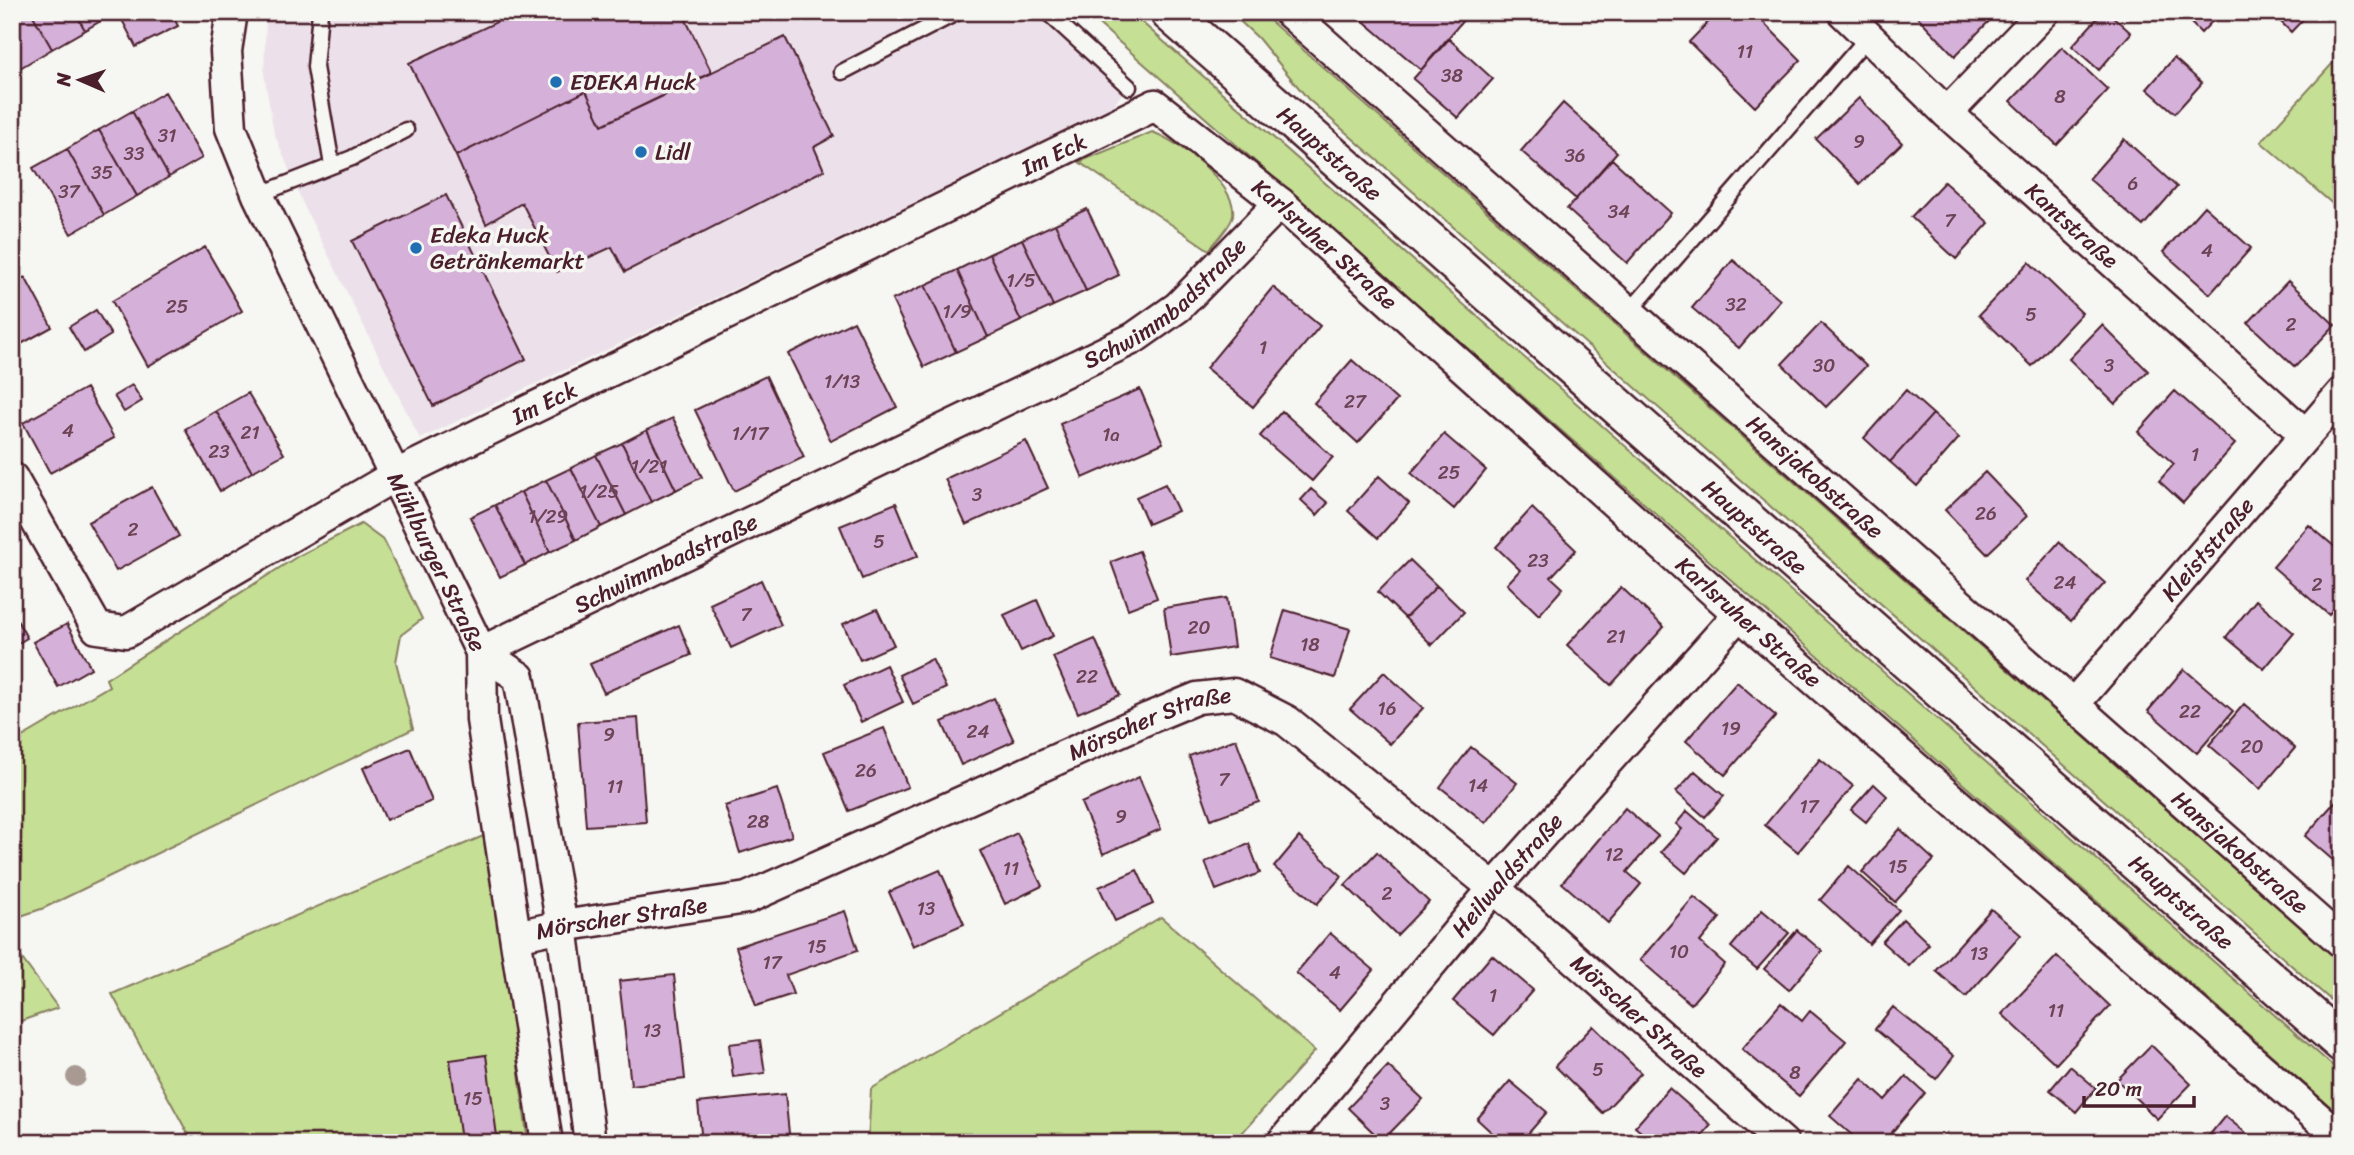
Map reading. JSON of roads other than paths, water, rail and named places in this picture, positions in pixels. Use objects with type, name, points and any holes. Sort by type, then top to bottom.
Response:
[{"type":"street","name":"Mühlburger Straße","points":[[232,12],[226,51],[230,128],[258,195],[481,652],[482,720],[547,1143]]},
{"type":"street","name":"Hauptstraße","points":[[1169,12],[2342,1043]]},
{"type":"street","name":"Hansjakobstraße","points":[[1289,12],[2342,942]]},
{"type":"street","name":"Kantstraße","points":[[1843,12],[1947,114],[2305,434]]},
{"type":"street","points":[[1947,114],[2044,12]]},
{"type":"street","name":"Karlsruher Straße","points":[[1156,105],[1280,203],[1739,614],[2342,1139]]},
{"type":"street","name":"Im Eck","points":[[12,478],[97,628],[126,632],[394,476],[1156,105]]},
{"type":"street","name":"Schwimmbadstraße","points":[[481,652],[1134,338],[1178,307],[1280,203]]},
{"type":"street","name":"Kleiststraße","points":[[2073,705],[2342,393]]},
{"type":"street","name":"Heilwaldstraße","points":[[1282,1143],[1494,888],[1739,614]]},
{"type":"street","points":[[481,652],[519,677],[562,926],[590,1143]]},
{"type":"street","name":"Mörscher Straße","points":[[516,936],[562,926],[747,898],[1149,718],[1197,698],[1234,694],[1287,721],[1494,888],[1783,1143]]},
{"type":"lane","points":[[320,12],[316,67],[332,165]]},
{"type":"lane","points":[[842,72],[958,12]]},
{"type":"lane","points":[[1047,12],[1129,87]]},
{"type":"lane","points":[[1629,312],[1868,37]]},
{"type":"lane","points":[[258,195],[332,165],[406,130]]},
{"type":"place","name":"EDEKA Huck","points":[[556,82]]},
{"type":"place","name":"Lidl","points":[[641,152]]},
{"type":"place","name":"Edeka Huck Getränkemarkt","points":[[416,248]]}]
